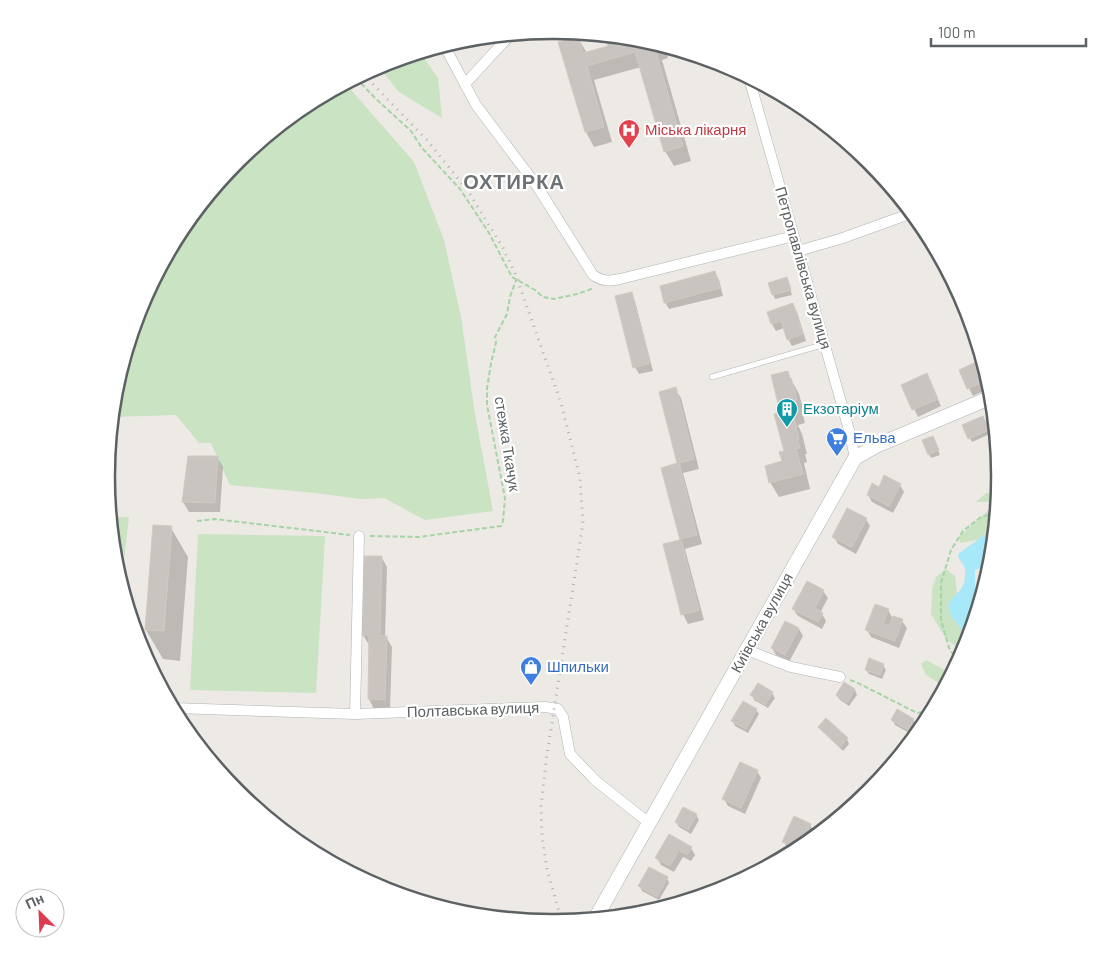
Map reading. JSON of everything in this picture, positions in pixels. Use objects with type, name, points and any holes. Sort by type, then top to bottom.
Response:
[{"type":"main road","points":[[855,458],[878,445],[984,400]]},
{"type":"main road","name":"Київська вулиця","points":[[603,912],[649,823],[855,458]]},
{"type":"street","points":[[465,84],[504,41]]},
{"type":"street","points":[[448,52],[476,105],[538,186],[594,275],[599,279],[608,281],[620,279],[794,236]]},
{"type":"street","name":"Петропавлівська вулиця","points":[[751,86],[849,430],[855,458]]},
{"type":"street","points":[[798,251],[840,239],[904,216]]},
{"type":"street","points":[[355,714],[359,536]]},
{"type":"street","points":[[747,650],[791,667],[840,677]]},
{"type":"street","name":"Полтавська вулиця","points":[[182,708],[355,714],[545,707],[558,709],[563,717],[570,754],[596,781],[649,823]]},
{"type":"lane","points":[[712,377],[825,344]]},
{"type":"path","points":[[361,83],[411,131],[422,148],[460,189],[489,234],[512,277],[535,290],[543,297],[554,299],[586,291],[604,280]]},
{"type":"path","name":"стежка Ткачук","points":[[359,536],[419,537],[501,526],[505,498],[487,406],[487,389],[496,337],[507,314],[516,280]]},
{"type":"path","points":[[953,653],[941,620],[941,583],[951,550],[963,531],[981,517],[989,515]]},
{"type":"path","points":[[196,521],[215,519],[359,536]]},
{"type":"path","points":[[840,677],[856,682],[917,713],[922,712]]},
{"type":"green space","points":[[424,58],[438,78],[442,118],[399,92],[383,73]]},
{"type":"green space","points":[[350,89],[414,162],[444,240],[461,317],[475,414],[493,511],[425,520],[384,498],[361,499],[230,485],[211,443],[199,443],[176,415],[119,417],[130,363],[138,336],[160,283],[189,233],[243,167],[287,129],[334,97]]},
{"type":"green space","points":[[986,493],[990,493],[990,505],[989,502],[976,502]]},
{"type":"green space","points":[[990,509],[987,533],[977,540],[960,543],[959,537]]},
{"type":"green space","points":[[117,517],[129,517],[124,561]]},
{"type":"green space","points":[[198,534],[325,536],[316,693],[190,690]]},
{"type":"green space","points":[[946,569],[955,576],[957,593],[948,607],[951,616],[963,629],[956,646],[947,640],[931,614],[932,589],[936,577]]},
{"type":"green space","points":[[926,660],[946,669],[939,683],[926,675],[921,664]]},
{"type":"water","points":[[987,533],[981,568],[975,571],[975,593],[963,630],[951,616],[948,607],[950,601],[961,589],[965,580],[965,568],[958,554]]},
{"type":"building","points":[[580,40],[583,53],[608,46],[607,42],[656,51],[683,146],[664,152],[635,52],[587,66],[604,127],[585,132],[558,42]]},
{"type":"building","points":[[715,271],[720,288],[664,303],[660,286]]},
{"type":"building","points":[[787,277],[791,290],[772,295],[768,283]]},
{"type":"building","points":[[632,292],[650,363],[633,368],[615,296]]},
{"type":"building","points":[[793,303],[803,334],[787,340],[781,321],[771,324],[767,312]]},
{"type":"building","points":[[976,362],[980,383],[967,389],[959,370]]},
{"type":"building","name":"Екзотаріум","points":[[788,371],[797,400],[795,400],[797,408],[790,410],[792,418],[794,417],[799,439],[797,439],[800,448],[796,449],[803,474],[769,483],[765,466],[782,461],[779,452],[784,451],[774,414],[780,412],[771,375]]},
{"type":"building","points":[[927,373],[938,399],[912,410],[901,385]]},
{"type":"building","points":[[676,387],[694,459],[679,463],[697,535],[681,539],[699,610],[681,615],[663,544],[680,540],[661,468],[677,463],[659,392]]},
{"type":"building","points":[[983,416],[988,430],[968,439],[962,425]]},
{"type":"building","points":[[933,436],[939,450],[928,455],[922,440]]},
{"type":"building","points":[[188,456],[218,456],[215,503],[182,502]]},
{"type":"building","points":[[884,475],[901,484],[889,506],[867,495],[872,483],[879,487]]},
{"type":"building","points":[[847,508],[867,518],[852,547],[832,537]]},
{"type":"building","points":[[153,525],[172,526],[164,631],[145,630]]},
{"type":"building","points":[[364,556],[382,556],[380,636],[387,636],[385,700],[368,699],[369,635],[362,635]]},
{"type":"building","points":[[807,581],[824,590],[815,608],[823,613],[818,622],[792,609]]},
{"type":"building","points":[[875,604],[889,609],[883,624],[889,626],[893,616],[903,619],[895,641],[865,630]]},
{"type":"building","points":[[785,621],[799,628],[785,655],[771,648]]},
{"type":"building","points":[[869,658],[884,664],[880,675],[865,670]]},
{"type":"building","points":[[844,682],[855,689],[847,703],[836,695]]},
{"type":"building","points":[[758,683],[773,692],[765,705],[750,695]]},
{"type":"building","points":[[743,701],[757,709],[746,729],[731,721]]},
{"type":"building","points":[[897,709],[914,719],[908,730],[891,720]]},
{"type":"building","points":[[826,718],[848,738],[840,747],[818,727]]},
{"type":"building","points":[[740,762],[758,770],[741,808],[722,799]]},
{"type":"building","points":[[683,807],[697,814],[688,830],[675,822]]},
{"type":"building","points":[[794,816],[811,824],[807,832],[789,845],[782,842]]},
{"type":"building","points":[[669,834],[692,847],[687,855],[679,850],[670,866],[655,858]]},
{"type":"building","points":[[649,867],[668,877],[657,897],[638,886]]},
{"type":"railway","points":[[368,80],[427,140],[468,191],[503,248],[515,273],[561,403],[580,478],[583,523],[546,761],[541,807],[542,837],[547,869],[560,914]]},
{"type":"place","name":"Міська лікарня","points":[[629,149]]},
{"type":"place","name":"Екзотаріум","points":[[787,428]]},
{"type":"place","name":"Ельва","points":[[837,457]]},
{"type":"place","name":"Шпильки","points":[[531,686]]},
{"type":"district","name":"ОХТИРКА","points":[[514,182]]}]
